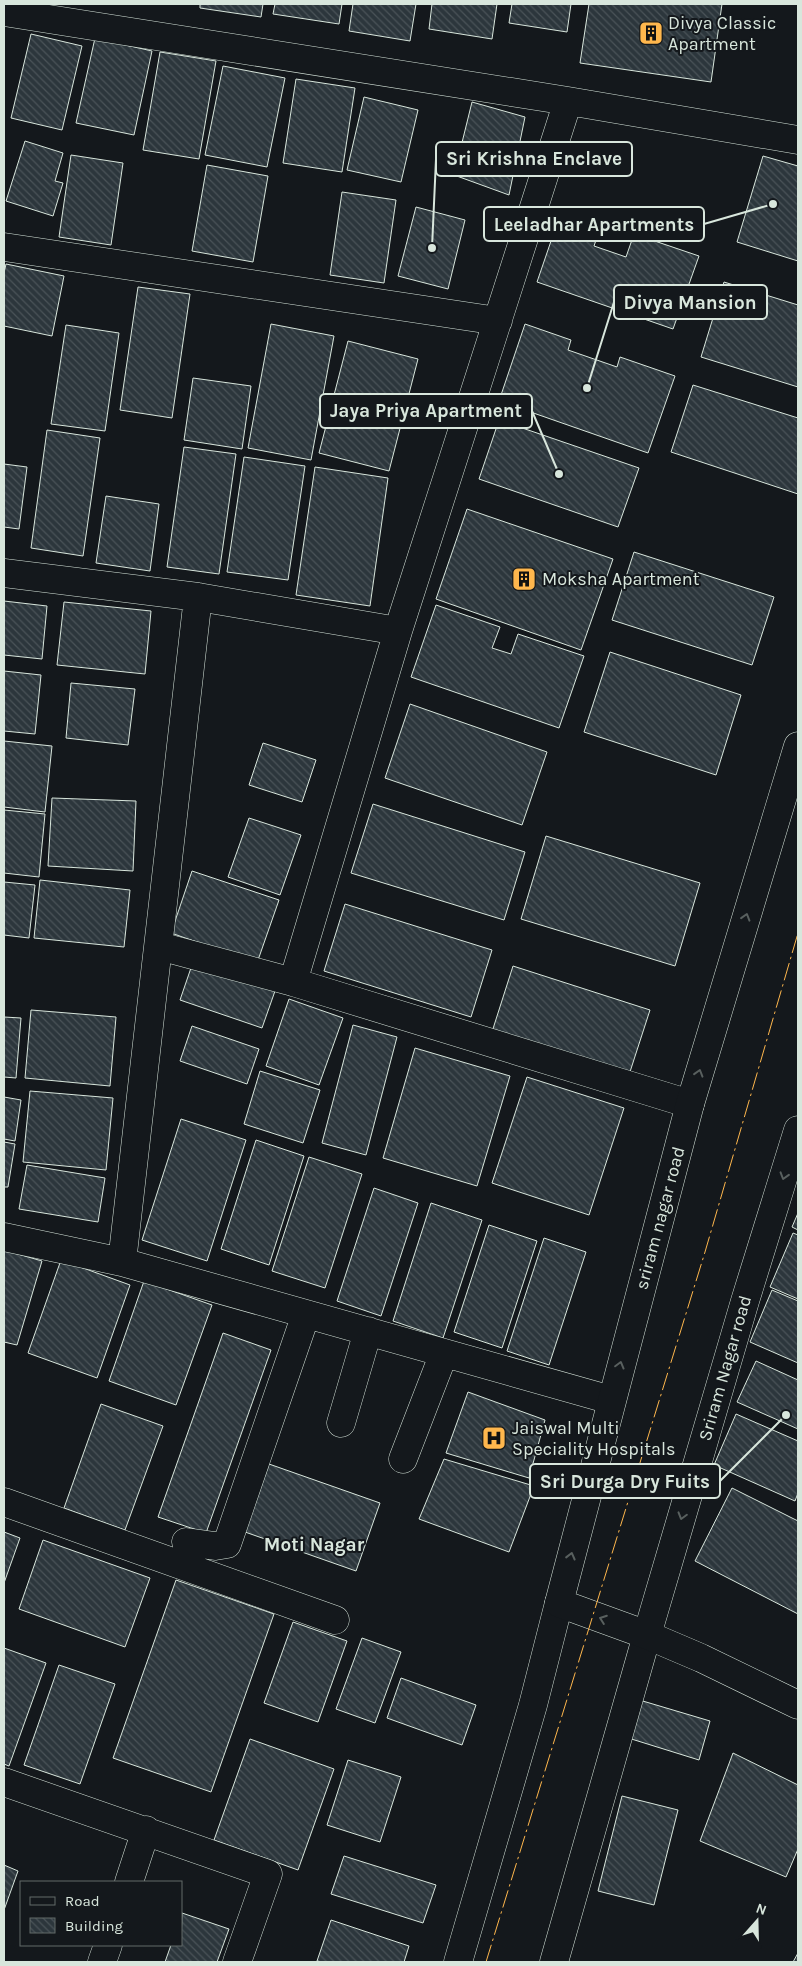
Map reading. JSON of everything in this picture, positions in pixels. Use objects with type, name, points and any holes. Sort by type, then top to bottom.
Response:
[{"type":"street","points":[[4,12],[568,101],[798,140]]},
{"type":"street","points":[[293,982],[398,631],[568,101]]},
{"type":"street","points":[[4,247],[498,321]]},
{"type":"street","points":[[4,573],[198,597],[398,631]]},
{"type":"street","points":[[122,1262],[198,597]]},
{"type":"street","name":"sriram nagar road","points":[[458,1962],[534,1705],[611,1400],[690,1104],[798,746]]},
{"type":"street","points":[[159,946],[293,982],[690,1104]]},
{"type":"street","name":"Sriram Nagar road","points":[[554,1962],[744,1301],[798,1130]]},
{"type":"street","points":[[4,1236],[122,1262],[611,1400]]},
{"type":"street","points":[[186,1542],[215,1546],[227,1544],[306,1314]]},
{"type":"street","points":[[341,1423],[368,1331]]},
{"type":"street","points":[[403,1460],[444,1353]]},
{"type":"street","points":[[4,1502],[335,1620]]},
{"type":"street","points":[[559,1603],[647,1635],[701,1658],[798,1705]]},
{"type":"street","points":[[4,1782],[268,1874],[237,1962]]},
{"type":"street","points":[[129,1881],[146,1830]]},
{"type":"street","points":[[102,1962],[108,1946]]},
{"type":"building","points":[[200,4],[263,4],[261,17],[200,8]]},
{"type":"building","points":[[275,4],[342,4],[339,24],[273,14]]},
{"type":"building","points":[[353,4],[416,4],[410,41],[349,31]]},
{"type":"building","points":[[432,4],[497,4],[492,39],[429,29]]},
{"type":"building","points":[[512,4],[571,4],[567,32],[509,23]]},
{"type":"building","name":"Divya Classic Apartment","points":[[589,4],[722,4],[711,82],[580,63]]},
{"type":"building","points":[[31,34],[82,46],[62,130],[11,118]]},
{"type":"building","points":[[95,38],[152,51],[134,135],[76,123]]},
{"type":"building","points":[[160,52],[216,61],[199,159],[143,150]]},
{"type":"building","points":[[223,66],[285,78],[267,167],[205,155]]},
{"type":"building","points":[[296,79],[355,88],[342,172],[283,163]]},
{"type":"building","points":[[364,97],[418,110],[401,182],[347,170]]},
{"type":"building","points":[[472,102],[525,117],[509,195],[454,175]]},
{"type":"building","points":[[25,141],[63,153],[55,181],[63,183],[53,216],[6,201]]},
{"type":"building","points":[[71,155],[123,163],[111,245],[59,237]]},
{"type":"building","points":[[763,156],[798,166],[798,261],[737,242]]},
{"type":"building","points":[[207,165],[268,176],[253,262],[192,251]]},
{"type":"building","points":[[342,192],[396,200],[384,283],[330,275]]},
{"type":"building","points":[[416,207],[465,220],[448,289],[398,276]]},
{"type":"building","points":[[562,209],[602,223],[594,246],[626,257],[634,234],[699,256],[673,329],[537,282]]},
{"type":"building","points":[[6,264],[64,276],[52,336],[4,326],[4,273]]},
{"type":"building","points":[[724,282],[798,305],[798,387],[701,357]]},
{"type":"building","points":[[138,287],[190,294],[172,418],[120,410]]},
{"type":"building","points":[[271,324],[334,336],[311,460],[248,448]]},
{"type":"building","points":[[525,324],[571,340],[568,350],[617,367],[620,357],[675,376],[648,453],[499,401]]},
{"type":"building","points":[[66,325],[119,333],[105,431],[51,424]]},
{"type":"building","points":[[348,341],[418,359],[389,471],[319,453]]},
{"type":"building","points":[[193,378],[251,386],[242,449],[184,440]]},
{"type":"building","points":[[693,385],[798,418],[798,494],[671,452]]},
{"type":"building","points":[[499,420],[639,468],[618,527],[479,479]]},
{"type":"building","points":[[47,430],[100,438],[83,556],[31,548]]},
{"type":"building","points":[[184,447],[236,454],[219,574],[167,567]]},
{"type":"building","points":[[244,457],[305,466],[288,580],[227,572]]},
{"type":"building","points":[[4,464],[27,467],[19,529],[4,527]]},
{"type":"building","points":[[315,467],[388,478],[370,606],[296,595]]},
{"type":"building","points":[[106,496],[159,504],[150,571],[96,563]]},
{"type":"building","name":"Moksha Apartment","points":[[467,509],[613,559],[581,650],[436,599]]},
{"type":"building","points":[[634,552],[774,597],[752,665],[612,620]]},
{"type":"building","points":[[4,601],[47,606],[42,659],[4,655]]},
{"type":"building","points":[[64,602],[151,611],[145,674],[57,665]]},
{"type":"building","points":[[436,605],[500,627],[492,648],[511,654],[518,634],[584,656],[559,728],[411,677]]},
{"type":"building","points":[[610,652],[741,695],[716,775],[584,732]]},
{"type":"building","points":[[4,671],[41,675],[35,734],[4,731]]},
{"type":"building","points":[[71,683],[135,689],[128,745],[66,738]]},
{"type":"building","points":[[410,704],[547,752],[522,825],[385,778]]},
{"type":"building","points":[[4,741],[52,746],[45,812],[4,807]]},
{"type":"building","points":[[263,743],[316,760],[302,802],[249,785]]},
{"type":"building","points":[[52,798],[136,801],[133,871],[48,866]]},
{"type":"building","points":[[373,804],[525,852],[504,920],[351,873]]},
{"type":"building","points":[[4,810],[45,814],[39,877],[4,873]]},
{"type":"building","points":[[249,818],[301,835],[280,895],[228,877]]},
{"type":"building","points":[[546,836],[700,883],[675,966],[521,919]]},
{"type":"building","points":[[192,871],[279,900],[257,963],[171,933]]},
{"type":"building","points":[[40,880],[130,890],[124,947],[34,938]]},
{"type":"building","points":[[4,882],[35,885],[29,938],[4,935]]},
{"type":"building","points":[[345,904],[492,950],[471,1017],[324,971]]},
{"type":"building","points":[[193,962],[275,991],[262,1028],[180,1000]]},
{"type":"building","points":[[513,966],[650,1010],[628,1078],[491,1035]]},
{"type":"building","points":[[289,999],[343,1018],[319,1085],[266,1066]]},
{"type":"building","points":[[31,1010],[116,1017],[110,1086],[25,1078]]},
{"type":"building","points":[[4,1017],[21,1018],[16,1078],[4,1077]]},
{"type":"building","points":[[353,1025],[397,1037],[366,1155],[322,1143]]},
{"type":"building","points":[[192,1026],[259,1049],[247,1084],[180,1061]]},
{"type":"building","points":[[415,1048],[510,1076],[477,1186],[383,1158]]},
{"type":"building","points":[[260,1071],[320,1090],[303,1143],[244,1124]]},
{"type":"building","points":[[527,1077],[624,1108],[589,1215],[492,1183]]},
{"type":"building","points":[[30,1091],[113,1098],[106,1170],[23,1162]]},
{"type":"building","points":[[4,1097],[21,1100],[15,1141],[4,1139]]},
{"type":"building","points":[[181,1119],[246,1140],[207,1261],[142,1240]]},
{"type":"building","points":[[256,1140],[304,1156],[269,1265],[221,1249]]},
{"type":"building","points":[[4,1142],[15,1144],[8,1187],[4,1187]]},
{"type":"building","points":[[309,1157],[362,1174],[325,1288],[272,1271]]},
{"type":"building","points":[[27,1165],[105,1178],[98,1222],[19,1209]]},
{"type":"building","points":[[374,1188],[418,1203],[381,1316],[337,1301]]},
{"type":"building","points":[[431,1203],[482,1220],[443,1338],[393,1321]]},
{"type":"building","points":[[798,1213],[798,1230],[792,1227]]},
{"type":"building","points":[[489,1225],[537,1241],[502,1348],[454,1332]]},
{"type":"building","points":[[793,1233],[798,1235],[798,1299],[770,1287]]},
{"type":"building","points":[[544,1238],[586,1252],[549,1365],[507,1351]]},
{"type":"building","points":[[4,1250],[42,1261],[17,1345],[4,1342]]},
{"type":"building","points":[[61,1260],[130,1285],[97,1378],[28,1353]]},
{"type":"building","points":[[144,1281],[212,1305],[176,1405],[109,1381]]},
{"type":"building","points":[[772,1290],[798,1301],[798,1363],[750,1342]]},
{"type":"building","points":[[223,1333],[271,1350],[206,1533],[158,1517]]},
{"type":"building","points":[[756,1361],[798,1380],[798,1429],[737,1402]]},
{"type":"building","points":[[468,1392],[545,1420],[529,1478],[446,1453]]},
{"type":"building","points":[[101,1404],[163,1426],[125,1530],[64,1508]]},
{"type":"building","points":[[736,1414],[798,1441],[798,1493],[795,1501],[714,1465]]},
{"type":"building","points":[[444,1459],[534,1486],[509,1552],[419,1519]]},
{"type":"building","points":[[269,1464],[380,1503],[356,1571],[245,1532]]},
{"type":"building","points":[[732,1488],[798,1521],[798,1614],[695,1561]]},
{"type":"building","points":[[4,1532],[20,1538],[4,1583]]},
{"type":"building","points":[[43,1540],[150,1578],[125,1647],[19,1609]]},
{"type":"building","points":[[176,1580],[274,1614],[211,1792],[113,1758]]},
{"type":"building","points":[[293,1622],[347,1641],[318,1722],[264,1703]]},
{"type":"building","points":[[362,1638],[401,1652],[375,1723],[336,1709]]},
{"type":"building","points":[[4,1648],[46,1663],[9,1766],[4,1764]]},
{"type":"building","points":[[59,1665],[115,1684],[80,1784],[24,1765]]},
{"type":"building","points":[[401,1678],[476,1705],[462,1745],[387,1718]]},
{"type":"building","points":[[636,1699],[710,1721],[699,1760],[625,1737]]},
{"type":"building","points":[[250,1739],[334,1769],[298,1870],[214,1840]]},
{"type":"building","points":[[733,1753],[798,1785],[798,1849],[786,1877],[700,1841]]},
{"type":"building","points":[[348,1760],[401,1777],[380,1842],[327,1825]]},
{"type":"building","points":[[622,1796],[678,1810],[654,1905],[598,1891]]},
{"type":"building","points":[[344,1856],[436,1885],[423,1923],[331,1894]]},
{"type":"building","points":[[4,1865],[18,1871],[4,1910]]},
{"type":"building","points":[[182,1913],[229,1929],[217,1962],[165,1962],[171,1946],[182,1946]]},
{"type":"building","points":[[331,1920],[409,1946],[404,1962],[317,1961]]},
{"type":"building","points":[[798,1953],[798,1962],[793,1962]]},
{"type":"power","points":[[486,1962],[705,1252],[798,933]]},
{"type":"place","name":"Divya Classic Apartment","points":[[651,33]]},
{"type":"place","name":"Leeladhar Apartments","points":[[773,204]]},
{"type":"place","name":"Sri Krishna Enclave","points":[[432,248]]},
{"type":"place","name":"Divya Mansion","points":[[587,388]]},
{"type":"place","name":"Jaya Priya Apartment","points":[[559,474]]},
{"type":"place","name":"Moksha Apartment","points":[[524,579]]},
{"type":"place","name":"Sri Durga Dry Fuits","points":[[786,1415]]},
{"type":"place","name":"Jaiswal Multi Speciality Hospitals","points":[[494,1438]]},
{"type":"district","name":"Moti Nagar","points":[[314,1544]]}]
